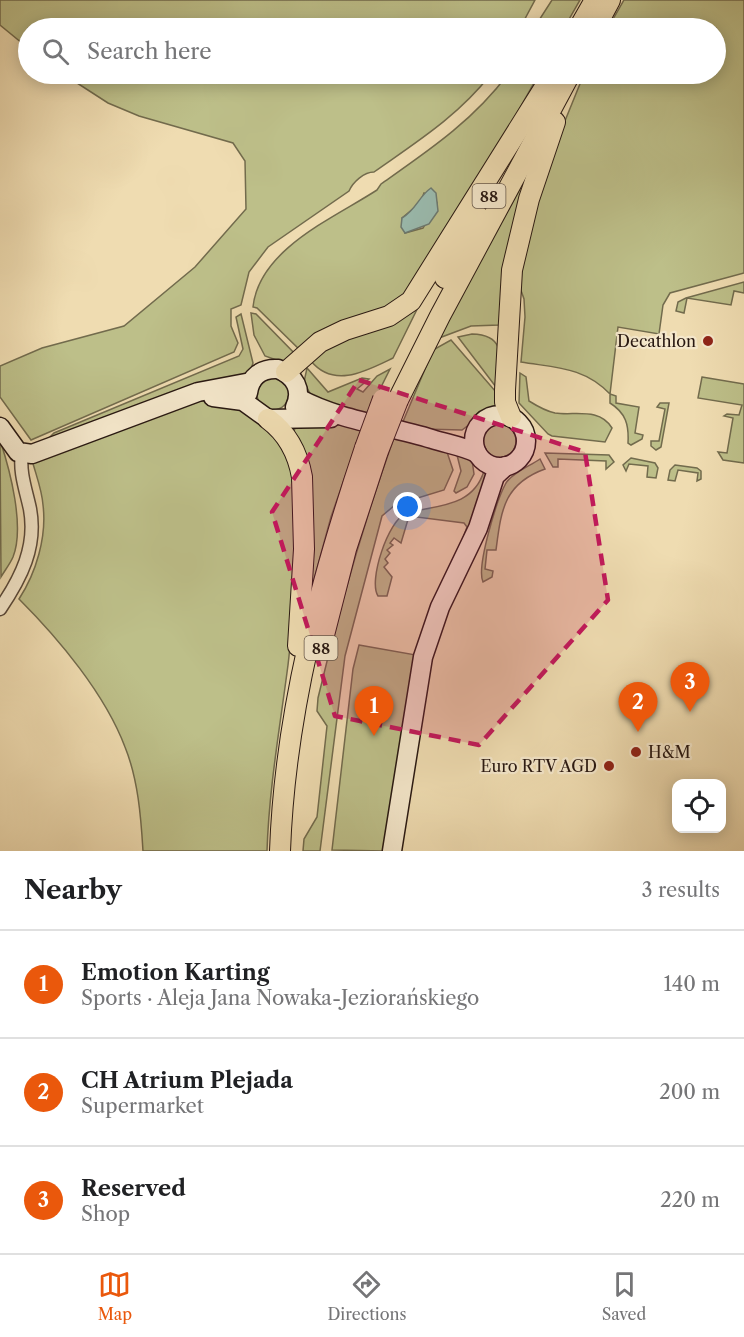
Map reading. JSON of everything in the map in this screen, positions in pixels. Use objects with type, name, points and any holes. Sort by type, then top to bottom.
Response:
[{"type":"main road","points":[[585,18],[595,0]]},
{"type":"main road","points":[[600,18],[610,0]]},
{"type":"main road","points":[[286,372],[320,342],[345,330],[389,316],[411,301],[548,84]]},
{"type":"main road","name":"88","points":[[280,851],[292,725],[318,599],[391,400],[549,84]]},
{"type":"main road","name":"88","points":[[432,317],[565,84]]},
{"type":"main road","points":[[511,417],[505,402],[505,390],[512,270],[529,199],[568,84]]},
{"type":"main road","points":[[269,416],[279,427],[300,465],[304,494],[299,641],[286,729],[283,804]]},
{"type":"main road","name":"88","points":[[292,851],[294,801],[327,618],[372,450]]},
{"type":"street","points":[[22,463],[40,451],[198,392],[251,382],[263,371],[278,369],[286,372],[297,386],[298,398],[294,409],[269,416]]},
{"type":"street","points":[[251,382],[248,398],[269,416]]},
{"type":"street","points":[[184,398],[229,398],[243,401],[269,416],[345,418]]},
{"type":"street","points":[[298,398],[345,418],[465,447],[477,453],[487,463],[506,466]]},
{"type":"street","points":[[392,851],[423,657],[440,607],[478,528],[495,476],[520,456],[525,445],[522,428],[511,417],[499,415],[486,418],[475,434],[477,453]]},
{"type":"street","points":[[0,427],[22,463],[30,511],[30,545],[21,577],[0,609]]},
{"type":"street","points":[[422,435],[475,434]]},
{"type":"highlighted area","points":[[359,380],[585,452],[608,600],[479,745],[335,716],[272,512]]},
{"type":"green space","points":[[0,0],[535,0],[525,18],[18,18],[18,40],[0,25]]},
{"type":"green space","points":[[552,0],[580,0],[570,18],[540,18]]},
{"type":"green space","points":[[624,0],[744,0],[744,273],[670,293],[663,305],[659,334],[618,327],[610,394],[590,378],[569,370],[521,362],[525,317],[524,299],[518,282],[533,218],[556,143],[580,84],[726,84],[726,18],[614,18]]},
{"type":"green space","points":[[79,84],[482,84],[465,103],[437,127],[374,172],[359,178],[349,191],[268,247],[249,272],[241,305],[231,309],[231,326],[238,343],[234,352],[31,440],[0,397],[0,366],[42,348],[124,326],[195,267],[246,209],[245,161],[233,143],[139,116],[108,103]]},
{"type":"green space","points":[[500,84],[533,84],[477,184],[403,298],[302,352],[257,308],[253,307],[258,286],[269,268],[301,237],[377,190],[381,184],[416,160],[465,121]],"holes":[[[424,193],[435,198],[437,203],[423,228],[405,233],[402,218],[420,203]]]},
{"type":"green space","points":[[532,163],[499,325],[471,326],[439,338]]},
{"type":"green space","points":[[436,271],[393,358],[361,372],[340,376],[320,369],[311,361],[333,344],[377,329]]},
{"type":"green space","points":[[744,282],[744,293],[734,291],[731,305],[687,298],[684,313],[676,311],[678,302],[686,298]]},
{"type":"green space","points":[[251,313],[256,314],[298,357],[282,362],[265,356],[254,335]]},
{"type":"green space","points":[[241,314],[253,363],[250,372],[242,380],[44,443],[54,433],[239,356],[243,349],[236,317]]},
{"type":"green space","points":[[472,334],[484,335],[497,344],[499,359],[496,387],[458,337]]},
{"type":"green space","points":[[451,340],[496,392],[497,404],[462,430],[422,429],[402,424],[433,350]]},
{"type":"green space","points":[[307,368],[328,392],[362,378],[369,379],[357,389],[363,392],[377,376],[390,369],[367,415],[313,399],[304,382]]},
{"type":"green space","points":[[520,373],[526,377],[529,401],[538,406],[555,413],[593,415],[607,421],[612,428],[605,442],[548,434],[519,403]]},
{"type":"green space","points":[[702,377],[744,384],[744,463],[723,460],[718,452],[727,453],[733,418],[724,416],[739,415],[742,405],[698,398]]},
{"type":"green space","points":[[273,378],[284,383],[289,394],[284,405],[273,410],[262,405],[257,394],[262,383]]},
{"type":"green space","points":[[610,394],[616,396],[616,403],[639,407],[635,433],[643,435],[642,439],[631,445],[628,443],[625,420],[620,411],[610,403]]},
{"type":"green space","points":[[211,399],[243,409],[272,430],[285,448],[295,492],[293,605],[288,665],[272,781],[267,851],[143,851],[136,785],[125,747],[116,727],[106,707],[80,668],[19,599],[35,566],[42,542],[44,517],[42,499],[32,460],[190,403]]},
{"type":"green space","points":[[660,403],[669,403],[661,447],[656,450],[651,446],[651,441],[659,441],[665,409],[657,407]]},
{"type":"green space","points":[[318,422],[362,428],[331,517],[310,594],[293,434],[296,425]]},
{"type":"green space","points":[[499,424],[511,429],[516,441],[511,453],[499,458],[487,453],[482,441],[487,429]]},
{"type":"green space","points":[[395,435],[447,452],[453,470],[444,490],[395,505],[382,516],[345,656],[320,851],[303,851],[304,839],[317,817],[327,726],[317,711],[318,698],[353,565]]},
{"type":"green space","points":[[0,440],[12,482],[17,515],[16,545],[13,557],[1,577]]},
{"type":"green space","points":[[456,451],[472,460],[474,474],[467,487],[456,493],[454,491],[461,471]]},
{"type":"green space","points":[[545,453],[609,455],[614,462],[606,469],[606,461],[558,459],[558,467],[553,467]]},
{"type":"green space","points":[[631,458],[655,463],[658,468],[656,478],[647,477],[648,466],[629,464],[626,471],[623,465]]},
{"type":"green space","points":[[540,459],[545,469],[520,483],[512,491],[507,501],[500,523],[496,550],[487,550],[485,569],[493,571],[492,577],[483,582],[482,562],[502,491],[512,476]]},
{"type":"green space","points":[[675,465],[697,468],[701,471],[701,479],[697,481],[698,473],[678,470],[675,481],[668,480],[670,470]]},
{"type":"green space","points":[[484,471],[489,472],[466,539],[463,538],[467,527],[464,523],[409,516],[401,543],[394,538],[390,543],[393,545],[387,550],[390,553],[385,559],[388,563],[384,567],[392,577],[387,596],[378,596],[376,578],[378,565],[387,539],[399,518],[406,513],[442,506],[463,498],[479,483]]},
{"type":"green space","points":[[359,645],[416,655],[385,851],[332,850],[353,669]]},
{"type":"water","points":[[431,188],[436,193],[438,211],[429,224],[405,233],[401,227],[402,218]]},
{"type":"place","name":"Decathlon","points":[[708,341]]},
{"type":"place","name":"Reserved","points":[[690,712]]},
{"type":"place","name":"CH Atrium Plejada","points":[[638,732]]},
{"type":"place","name":"Emotion Karting","points":[[374,736]]},
{"type":"place","name":"H&M","points":[[636,752]]},
{"type":"place","name":"Euro RTV AGD","points":[[609,766]]}]
